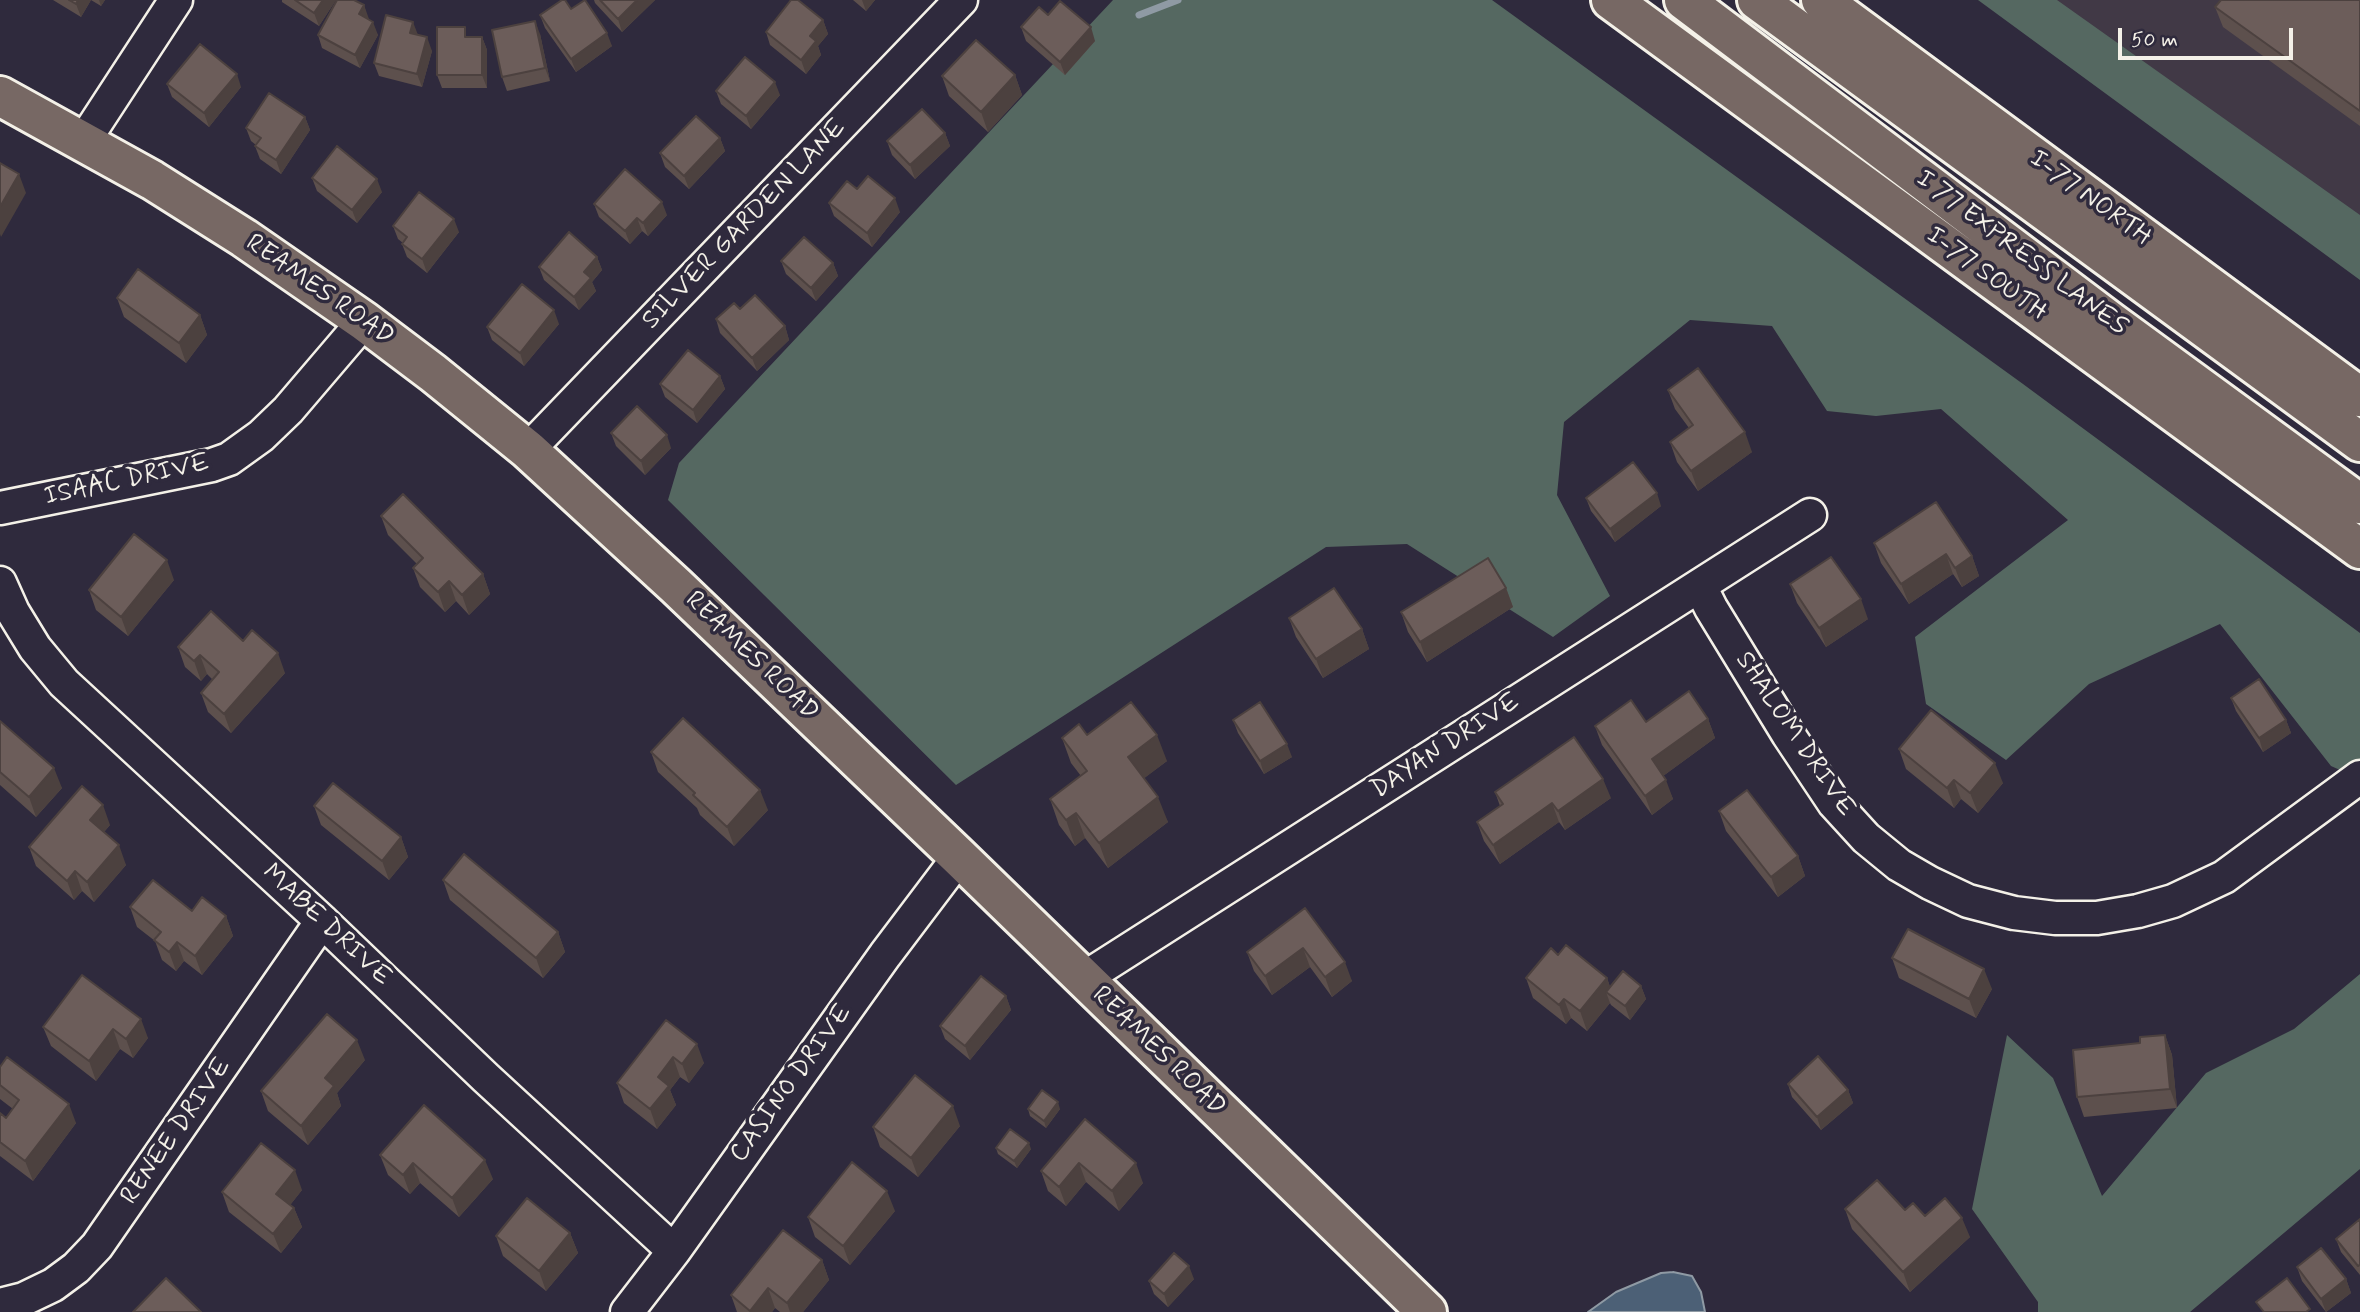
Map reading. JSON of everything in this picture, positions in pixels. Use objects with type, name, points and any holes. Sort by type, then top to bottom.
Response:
[{"type":"main road","name":"I-77 SOUTH","points":[[1611,0],[2360,549]]},
{"type":"main road","name":"I 77 EXPRESS LANES","points":[[1684,0],[2111,322],[2360,504]]},
{"type":"main road","name":"I 77 EXPRESS LANES","points":[[1757,0],[2360,442]]},
{"type":"main road","name":"I-77 NORTH","points":[[1821,0],[2360,397]]},
{"type":"main road","name":"REAMES ROAD","points":[[0,96],[84,141],[244,238],[364,321],[528,450],[686,595],[1427,1312]]},
{"type":"street","points":[[84,141],[176,0]]},
{"type":"street","name":"SILVER GARDEN LANE","points":[[528,450],[961,0]]},
{"type":"street","name":"ISAAC DRIVE","points":[[0,508],[212,465],[229,459],[261,436],[288,410],[364,321]]},
{"type":"street","name":"DAYAN DRIVE","points":[[1083,979],[1810,515]]},
{"type":"street","name":"MABE DRIVE","points":[[0,583],[13,612],[35,648],[64,683],[674,1251]]},
{"type":"street","name":"SHALOM DRIVE","points":[[1700,586],[1788,734],[1834,803],[1866,838],[1899,864],[1930,883],[1979,904],[2055,919],[2097,918],[2138,911],[2173,901],[2224,877],[2360,777]]},
{"type":"street","name":"CASINO DRIVE","points":[[627,1312],[674,1251],[885,954],[959,857]]},
{"type":"street","name":"RENEE DRIVE","points":[[0,1306],[24,1299],[53,1285],[76,1268],[97,1246],[322,921]]},
{"type":"shaded area","points":[[2035,0],[2360,0],[2360,232]]},
{"type":"green space","points":[[1113,0],[1492,0],[2023,384],[2360,633],[2360,779],[2331,766],[2220,624],[2089,684],[2006,760],[1926,704],[1915,637],[2068,520],[1941,409],[1876,416],[1827,411],[1772,326],[1690,320],[1564,422],[1557,495],[1610,596],[1553,637],[1407,544],[1326,547],[956,785],[668,500],[679,463]]},
{"type":"green space","points":[[1978,0],[2057,0],[2360,215],[2360,280]]},
{"type":"green space","points":[[2360,974],[2360,1169],[2190,1312],[2038,1312],[2038,1302],[1972,1209],[2007,1035],[2053,1078],[2102,1196],[2206,1073],[2294,1029]]},
{"type":"water","points":[[1673,1272],[1692,1276],[1701,1292],[1705,1312],[1588,1312],[1616,1292],[1661,1273]]},
{"type":"building","points":[[295,0],[323,0],[314,13]]},
{"type":"building","points":[[337,0],[354,0],[364,5],[359,14],[373,22],[355,55],[318,35]]},
{"type":"building","points":[[565,0],[571,9],[585,0],[607,33],[571,59],[540,15]]},
{"type":"building","points":[[600,0],[637,0],[618,19]]},
{"type":"building","points":[[791,0],[798,0],[823,20],[810,36],[816,41],[801,60],[766,32]]},
{"type":"building","points":[[2221,0],[2360,0],[2360,111],[2215,7]]},
{"type":"building","points":[[1060,1],[1091,27],[1060,62],[1021,27],[1039,7],[1048,15]]},
{"type":"building","points":[[386,15],[413,22],[410,33],[427,37],[417,74],[374,63]]},
{"type":"building","points":[[535,21],[545,68],[502,77],[492,30]]},
{"type":"building","points":[[437,27],[465,27],[465,37],[482,37],[482,75],[437,75]]},
{"type":"building","points":[[976,40],[1015,75],[981,112],[942,76]]},
{"type":"building","points":[[200,44],[237,74],[204,113],[167,84]]},
{"type":"building","points":[[745,57],[775,82],[746,116],[716,91]]},
{"type":"building","points":[[269,93],[305,117],[276,160],[255,146],[261,138],[246,128]]},
{"type":"building","points":[[922,109],[945,133],[910,165],[887,141]]},
{"type":"building","points":[[696,116],[720,138],[684,176],[660,153]]},
{"type":"building","points":[[337,146],[377,179],[352,210],[312,178]]},
{"type":"building","points":[[0,163],[19,174],[0,207]]},
{"type":"building","points":[[625,169],[662,202],[643,223],[637,218],[625,231],[594,204]]},
{"type":"building","points":[[868,176],[895,198],[867,233],[829,203],[847,181],[857,189]]},
{"type":"building","points":[[419,192],[454,219],[422,259],[402,244],[407,237],[393,226]]},
{"type":"building","points":[[569,232],[597,257],[584,272],[591,278],[574,297],[539,267]]},
{"type":"building","points":[[804,237],[833,263],[811,288],[781,261]]},
{"type":"building","points":[[138,269],[200,315],[179,343],[117,298]]},
{"type":"building","points":[[522,284],[554,310],[520,353],[487,327]]},
{"type":"building","points":[[755,295],[785,326],[752,358],[716,319],[734,303],[740,309]]},
{"type":"building","points":[[688,350],[720,376],[693,410],[660,384]]},
{"type":"building","points":[[1698,368],[1745,432],[1691,471],[1670,442],[1693,425],[1668,390]]},
{"type":"building","points":[[637,406],[667,435],[641,461],[611,433]]},
{"type":"building","points":[[1633,462],[1657,493],[1610,529],[1586,498]]},
{"type":"building","points":[[403,494],[483,574],[462,595],[449,581],[438,592],[413,568],[423,558],[381,516]]},
{"type":"building","points":[[1936,502],[1972,556],[1955,568],[1946,554],[1901,584],[1874,543]]},
{"type":"building","points":[[134,534],[167,560],[121,617],[89,590]]},
{"type":"building","points":[[1831,557],[1861,599],[1819,628],[1790,584]]},
{"type":"building","points":[[1488,558],[1506,588],[1420,642],[1401,612]]},
{"type":"building","points":[[1334,588],[1362,629],[1316,659],[1289,618]]},
{"type":"building","points":[[211,611],[243,641],[252,630],[278,653],[224,714],[201,693],[219,672],[200,655],[194,661],[178,647]]},
{"type":"building","points":[[2259,679],[2286,720],[2259,738],[2231,698]]},
{"type":"building","points":[[1689,691],[1708,719],[1652,759],[1666,780],[1645,796],[1595,726],[1631,700],[1646,722]]},
{"type":"building","points":[[1131,702],[1157,735],[1128,757],[1158,797],[1099,843],[1076,813],[1066,820],[1050,799],[1087,771],[1062,738],[1079,724],[1087,735]]},
{"type":"building","points":[[1260,702],[1287,744],[1260,761],[1233,720]]},
{"type":"building","points":[[1931,710],[1995,763],[1970,793],[1954,780],[1947,788],[1899,749]]},
{"type":"building","points":[[683,718],[760,790],[727,827],[651,752]]},
{"type":"building","points":[[0,721],[54,768],[29,797],[0,772]]},
{"type":"building","points":[[1574,737],[1603,779],[1558,811],[1552,803],[1493,845],[1477,822],[1503,804],[1495,792]]},
{"type":"building","points":[[333,783],[401,837],[382,861],[314,806]]},
{"type":"building","points":[[82,786],[103,805],[90,820],[119,845],[87,882],[75,871],[67,881],[29,847]]},
{"type":"building","points":[[1747,790],[1798,856],[1771,877],[1719,811]]},
{"type":"building","points":[[464,854],[558,932],[536,958],[443,880]]},
{"type":"building","points":[[153,880],[192,911],[202,897],[226,916],[195,956],[177,942],[169,952],[154,940],[161,932],[130,907]]},
{"type":"building","points":[[1305,908],[1345,962],[1325,977],[1303,948],[1265,976],[1247,952]]},
{"type":"building","points":[[1908,929],[1984,969],[1969,999],[1892,958]]},
{"type":"building","points":[[1566,945],[1607,978],[1580,1011],[1564,999],[1559,1005],[1526,978],[1551,948],[1558,955]]},
{"type":"building","points":[[1623,971],[1641,986],[1625,1006],[1606,992]]},
{"type":"building","points":[[82,975],[141,1019],[126,1039],[113,1029],[89,1061],[43,1027]]},
{"type":"building","points":[[981,976],[1006,996],[965,1046],[940,1026]]},
{"type":"building","points":[[327,1014],[357,1040],[325,1078],[334,1086],[301,1126],[261,1091]]},
{"type":"building","points":[[666,1020],[697,1044],[682,1064],[673,1057],[658,1077],[669,1086],[650,1109],[617,1083]]},
{"type":"building","points":[[2165,1035],[2170,1089],[2077,1097],[2073,1050],[2140,1043],[2140,1037]]},
{"type":"building","points":[[1818,1056],[1848,1090],[1817,1117],[1788,1084]]},
{"type":"building","points":[[7,1057],[69,1104],[25,1161],[0,1142],[0,1113],[6,1118],[19,1100],[0,1085],[0,1067]]},
{"type":"building","points":[[915,1075],[953,1106],[911,1158],[873,1127]]},
{"type":"building","points":[[1042,1090],[1058,1102],[1044,1121],[1028,1109]]},
{"type":"building","points":[[424,1105],[485,1160],[452,1198],[413,1163],[403,1175],[380,1155]]},
{"type":"building","points":[[1085,1119],[1136,1163],[1112,1191],[1079,1163],[1059,1187],[1041,1171]]},
{"type":"building","points":[[1010,1129],[1029,1143],[1014,1161],[996,1148]]},
{"type":"building","points":[[261,1143],[295,1170],[276,1194],[294,1208],[273,1234],[222,1192]]},
{"type":"building","points":[[852,1162],[887,1191],[843,1246],[808,1217]]},
{"type":"building","points":[[1877,1180],[1905,1210],[1913,1203],[1925,1216],[1945,1198],[1962,1218],[1903,1272],[1845,1209]]},
{"type":"building","points":[[527,1198],[570,1233],[539,1271],[496,1236]]},
{"type":"building","points":[[2360,1219],[2360,1265],[2358,1266],[2336,1239]]},
{"type":"building","points":[[783,1230],[822,1260],[787,1303],[768,1288],[750,1311],[731,1295]]},
{"type":"building","points":[[2321,1248],[2346,1279],[2321,1299],[2297,1267]]},
{"type":"building","points":[[1174,1253],[1189,1266],[1164,1294],[1149,1281]]},
{"type":"building","points":[[166,1278],[201,1312],[133,1312]]},
{"type":"building","points":[[2287,1278],[2310,1309],[2306,1312],[2264,1312],[2256,1302]]},
{"type":"waterway","points":[[1139,15],[1178,0]]}]
